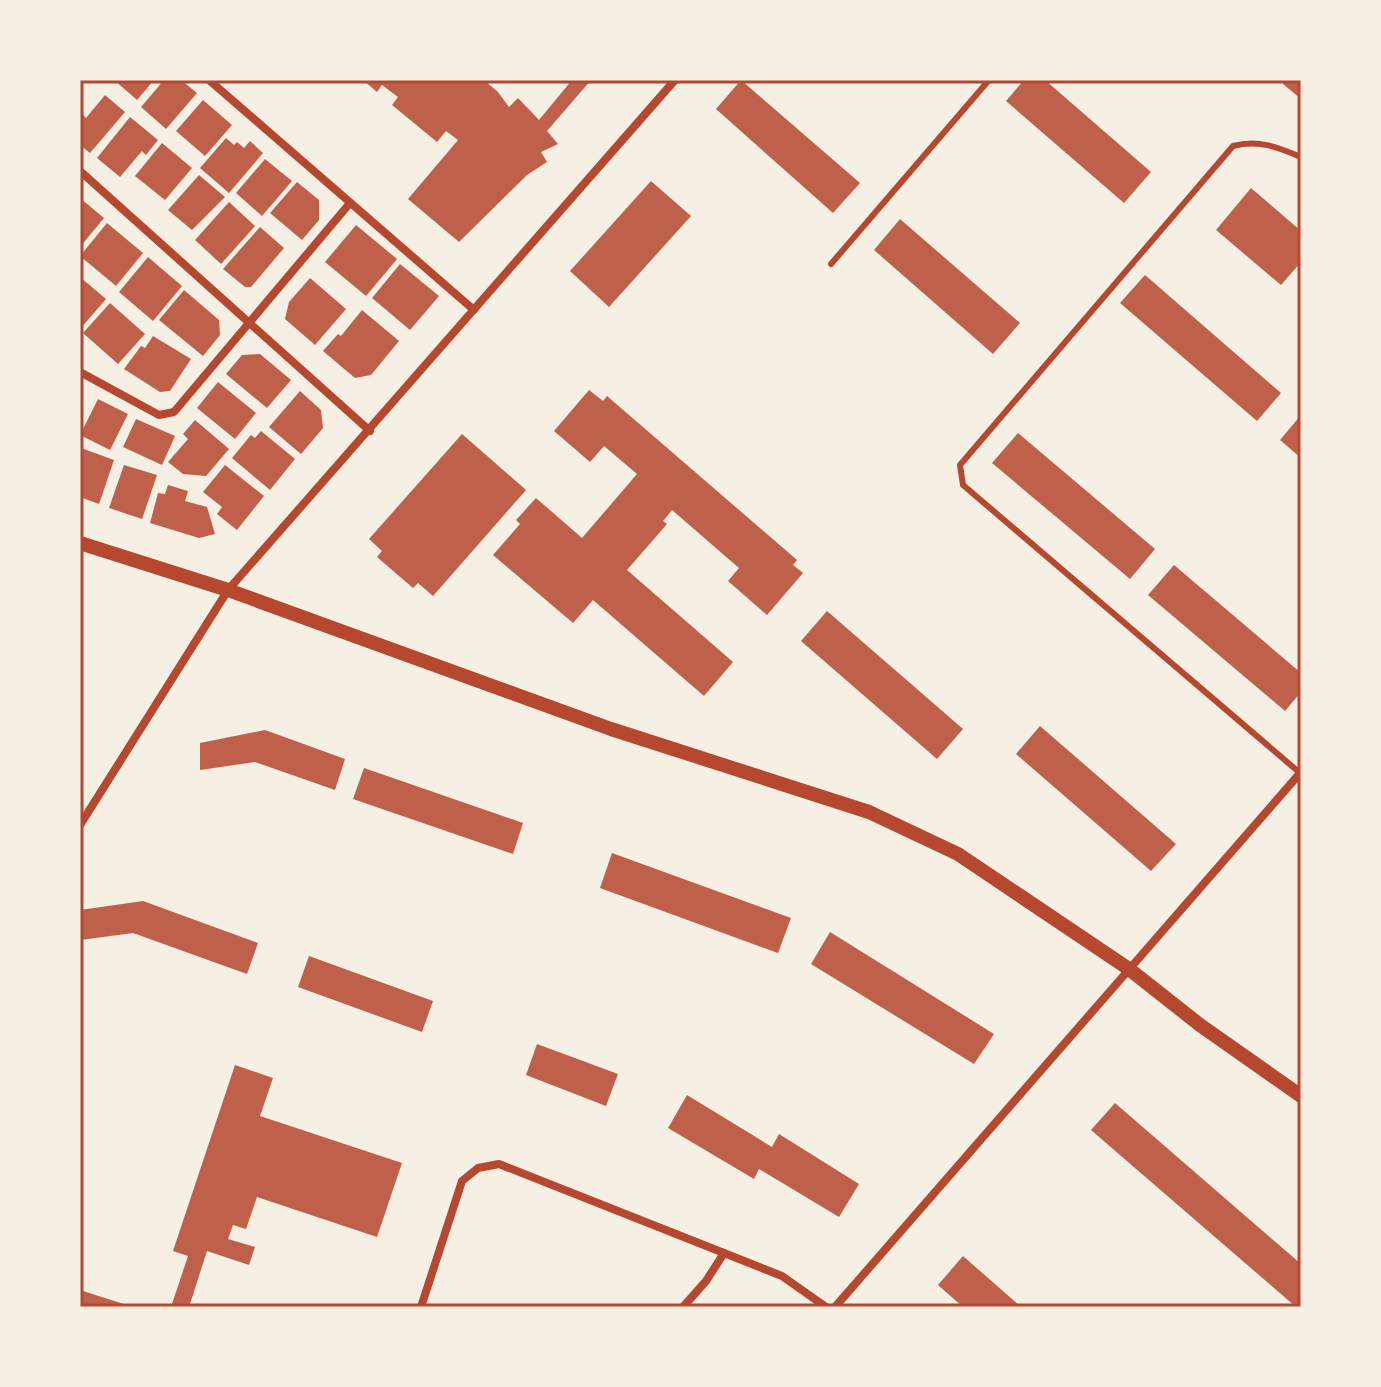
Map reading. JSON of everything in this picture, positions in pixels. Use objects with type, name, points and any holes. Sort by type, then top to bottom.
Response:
[{"type":"street","points":[[209,80],[474,310]]},
{"type":"street","points":[[80,825],[228,590],[675,80]]},
{"type":"street","points":[[80,171],[370,431]]},
{"type":"street","points":[[80,372],[159,415],[174,412],[350,203]]},
{"type":"street","points":[[80,543],[228,590],[611,729],[869,812],[958,854],[1129,969],[1200,1025],[1301,1096]]},
{"type":"street","points":[[835,1307],[1300,772]]},
{"type":"street","points":[[421,1307],[462,1181],[478,1168],[499,1164],[782,1276],[826,1307]]},
{"type":"street","points":[[683,1307],[706,1281],[724,1253]]},
{"type":"lane","points":[[831,264],[989,80]]},
{"type":"lane","points":[[1300,772],[963,485],[960,465],[1233,146],[1251,141],[1301,157]]},
{"type":"building","points":[[114,80],[154,80],[137,100]]},
{"type":"building","points":[[164,80],[181,80],[197,93],[166,129],[141,107]]},
{"type":"building","points":[[363,80],[484,80],[509,107],[518,98],[539,120],[572,80],[591,80],[547,131],[558,144],[541,152],[547,162],[527,175],[459,242],[408,199],[458,140],[446,131],[437,142],[392,105],[398,97],[382,85],[377,92]]},
{"type":"building","points":[[741,80],[860,183],[833,213],[716,109]]},
{"type":"building","points":[[1024,80],[1045,80],[1151,172],[1124,203],[1006,101]]},
{"type":"building","points":[[1287,80],[1301,80],[1301,99],[1283,84]]},
{"type":"building","points":[[105,95],[125,112],[90,153],[80,145],[80,115],[86,118]]},
{"type":"building","points":[[203,100],[232,125],[205,156],[176,131]]},
{"type":"building","points":[[130,117],[158,140],[146,155],[142,151],[120,177],[97,158]]},
{"type":"building","points":[[226,138],[244,148],[250,141],[263,153],[229,193],[200,168]]},
{"type":"building","points":[[162,143],[192,168],[165,200],[135,176]]},
{"type":"building","points":[[265,159],[292,181],[262,216],[236,193]]},
{"type":"building","points":[[199,175],[225,197],[192,230],[168,210]]},
{"type":"building","points":[[651,181],[691,216],[609,307],[570,271]]},
{"type":"building","points":[[297,182],[319,200],[319,220],[302,240],[270,213]]},
{"type":"building","points":[[1251,188],[1301,231],[1301,262],[1281,285],[1216,230]]},
{"type":"building","points":[[80,198],[104,218],[80,247]]},
{"type":"building","points":[[229,202],[255,226],[221,264],[195,240]]},
{"type":"building","points":[[900,219],[1020,323],[993,354],[874,250]]},
{"type":"building","points":[[107,223],[143,253],[116,286],[80,256]]},
{"type":"building","points":[[356,225],[397,259],[366,296],[325,262]]},
{"type":"building","points":[[260,227],[284,248],[251,287],[245,287],[223,269]]},
{"type":"building","points":[[148,257],[182,286],[153,321],[119,292]]},
{"type":"building","points":[[400,264],[439,296],[410,330],[372,298]]},
{"type":"building","points":[[1145,275],[1281,393],[1257,421],[1120,303]]},
{"type":"building","points":[[80,277],[106,299],[80,329]]},
{"type":"building","points":[[310,278],[346,309],[315,345],[285,319],[289,302]]},
{"type":"building","points":[[184,290],[219,320],[220,335],[203,356],[159,320]]},
{"type":"building","points":[[110,303],[145,334],[118,364],[83,333]]},
{"type":"building","points":[[362,310],[399,341],[371,375],[355,378],[323,351],[338,334],[341,336]]},
{"type":"building","points":[[153,336],[191,359],[170,391],[160,392],[124,369],[141,346],[145,348]]},
{"type":"building","points":[[260,354],[291,380],[267,408],[226,374],[242,355]]},
{"type":"building","points":[[218,382],[256,413],[235,439],[197,408]]},
{"type":"building","points":[[589,390],[603,401],[607,396],[797,560],[793,565],[803,573],[767,615],[728,581],[739,568],[672,510],[663,521],[667,524],[627,570],[733,662],[704,696],[593,600],[573,623],[493,555],[520,524],[516,520],[536,498],[582,538],[637,474],[604,446],[590,462],[554,431]]},
{"type":"building","points":[[300,391],[321,410],[323,428],[301,454],[269,427]]},
{"type":"building","points":[[98,399],[128,414],[110,450],[80,435]]},
{"type":"building","points":[[1301,415],[1301,458],[1280,440]]},
{"type":"building","points":[[136,419],[175,436],[162,465],[123,447]]},
{"type":"building","points":[[195,420],[229,449],[206,476],[183,474],[168,462],[188,439],[183,434]]},
{"type":"building","points":[[261,431],[295,459],[270,490],[232,458],[251,435],[255,438]]},
{"type":"building","points":[[1018,433],[1155,549],[1130,579],[992,463]]},
{"type":"building","points":[[462,434],[526,490],[433,596],[418,583],[413,588],[377,557],[382,551],[369,539]]},
{"type":"building","points":[[81,448],[114,460],[99,504],[80,497]]},
{"type":"building","points":[[124,465],[157,475],[142,519],[109,508]]},
{"type":"building","points":[[225,465],[264,496],[237,530],[217,514],[222,507],[203,492]]},
{"type":"building","points":[[168,485],[188,491],[185,501],[207,507],[215,534],[199,538],[150,523],[158,493],[165,494]]},
{"type":"building","points":[[1174,565],[1301,673],[1301,692],[1285,711],[1148,595]]},
{"type":"building","points":[[827,611],[963,729],[937,759],[801,641]]},
{"type":"building","points":[[1040,726],[1176,844],[1151,871],[1016,754]]},
{"type":"building","points":[[265,730],[345,759],[335,790],[255,762],[200,770],[200,743]]},
{"type":"building","points":[[364,768],[523,823],[513,854],[353,799]]},
{"type":"building","points":[[612,853],[791,918],[778,953],[600,888]]},
{"type":"building","points":[[143,901],[258,943],[247,974],[133,933],[80,940],[80,910]]},
{"type":"building","points":[[830,932],[994,1034],[974,1064],[811,964]]},
{"type":"building","points":[[309,956],[433,1001],[422,1032],[298,987]]},
{"type":"building","points":[[537,1044],[618,1074],[606,1106],[526,1075]]},
{"type":"building","points":[[235,1065],[273,1078],[260,1116],[402,1163],[377,1237],[257,1197],[246,1229],[233,1225],[228,1239],[255,1247],[249,1265],[207,1251],[189,1307],[171,1307],[188,1256],[173,1251]]},
{"type":"building","points":[[687,1095],[772,1147],[779,1134],[859,1184],[839,1217],[759,1169],[754,1179],[668,1128]]},
{"type":"building","points":[[1115,1103],[1301,1264],[1301,1307],[1296,1307],[1091,1130]]},
{"type":"building","points":[[963,1256],[1021,1307],[963,1307],[938,1285]]},
{"type":"building","points":[[80,1290],[130,1306],[130,1307],[80,1307]]}]
